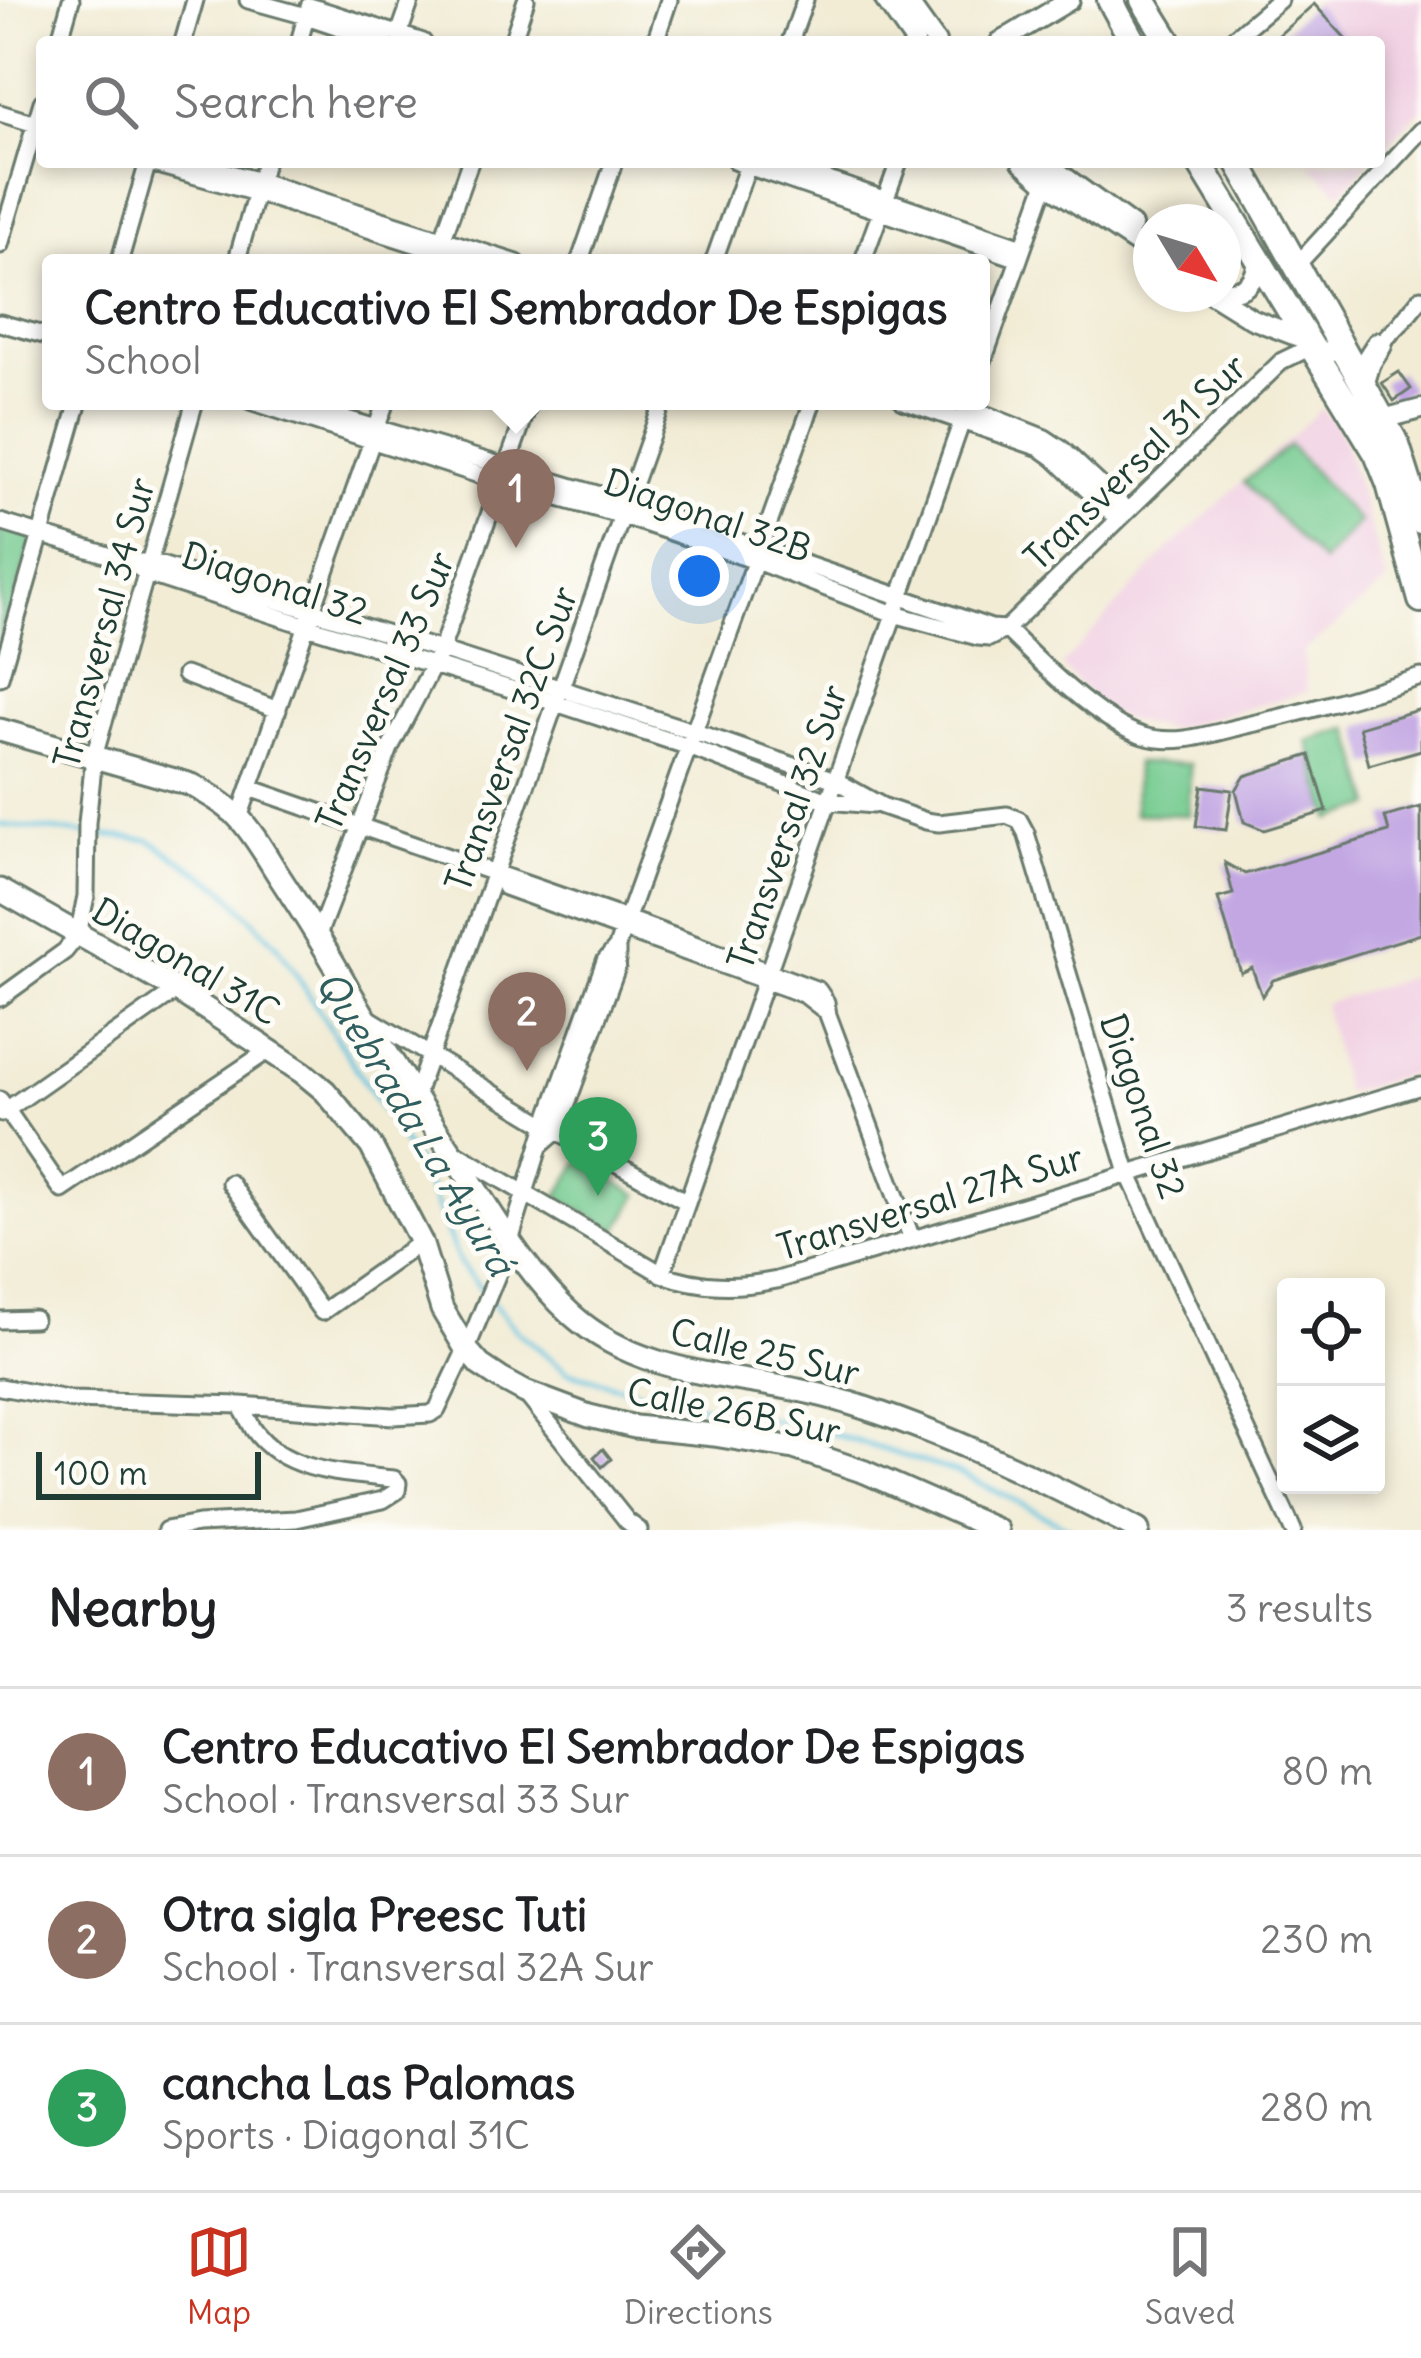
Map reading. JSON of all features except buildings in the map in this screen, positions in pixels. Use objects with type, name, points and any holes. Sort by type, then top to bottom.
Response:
[{"type":"main road","points":[[1110,0],[1130,36]]},
{"type":"main road","points":[[1143,0],[1165,36]]},
{"type":"main road","points":[[1203,168],[1309,343],[1373,424],[1397,445],[1421,520]]},
{"type":"main road","points":[[1241,168],[1362,382],[1421,600]]},
{"type":"main road","points":[[1362,382],[1379,345]]},
{"type":"main road","name":"Calle 25 Sur","points":[[0,730],[192,785],[213,797],[245,801],[363,1014],[507,1249],[573,1316],[609,1343],[665,1366],[847,1402],[1019,1471],[1138,1530]]},
{"type":"main road","name":"Diagonal 31C","points":[[0,890],[177,990],[302,1072],[348,1116],[371,1146],[421,1241],[442,1309],[469,1342]]},
{"type":"main road","name":"Calle 26B Sur","points":[[469,1342],[480,1365],[525,1392],[589,1416],[635,1427],[794,1448],[865,1472],[997,1530]]},
{"type":"street","points":[[61,36],[71,0]]},
{"type":"street","points":[[185,36],[195,0]]},
{"type":"street","points":[[248,0],[308,7],[386,36]]},
{"type":"street","points":[[392,36],[411,0]]},
{"type":"street","points":[[514,36],[526,0]]},
{"type":"street","points":[[657,36],[669,0]]},
{"type":"street","points":[[792,36],[805,0]]},
{"type":"street","points":[[886,0],[911,36]]},
{"type":"street","points":[[906,0],[932,36]]},
{"type":"street","points":[[1010,36],[1070,0]]},
{"type":"street","points":[[1236,36],[1275,2]]},
{"type":"street","points":[[0,113],[36,124]]},
{"type":"street","points":[[1295,267],[1421,130]]},
{"type":"street","points":[[0,245],[36,134]]},
{"type":"street","points":[[122,254],[146,168]]},
{"type":"street","points":[[174,168],[258,187]]},
{"type":"street","points":[[206,168],[438,251],[468,168]]},
{"type":"street","points":[[239,254],[264,168]]},
{"type":"street","points":[[582,254],[612,168]]},
{"type":"street","points":[[715,254],[742,168]]},
{"type":"street","points":[[761,168],[1021,253]]},
{"type":"street","points":[[791,168],[883,205]]},
{"type":"street","points":[[865,254],[897,168]]},
{"type":"street","points":[[1047,171],[1133,227]]},
{"type":"street","points":[[990,341],[1047,171]]},
{"type":"street","points":[[1047,171],[1133,239]]},
{"type":"street","points":[[1241,289],[1250,284],[1258,260]]},
{"type":"street","points":[[1241,312],[1309,343],[1356,356],[1379,345],[1421,298]]},
{"type":"street","points":[[1309,343],[1323,318]]},
{"type":"street","points":[[0,322],[42,334]]},
{"type":"street","name":"Transversal 31 Sur","points":[[1006,628],[1282,361],[1309,343]]},
{"type":"street","points":[[0,677],[77,410]]},
{"type":"street","name":"Transversal 34 Sur","points":[[78,935],[86,896],[94,757],[193,410]]},
{"type":"street","name":"Diagonal 32B","points":[[284,410],[625,509],[978,624],[1006,628],[1110,719],[1138,734],[1175,741],[1297,714],[1421,677]]},
{"type":"street","name":"Diagonal 32B","points":[[310,410],[374,434]]},
{"type":"street","points":[[383,410],[245,801],[358,829],[767,975],[812,998],[828,1016],[912,1239]]},
{"type":"street","name":"Transversal 33 Sur","points":[[318,935],[391,748],[438,658],[527,410]]},
{"type":"street","name":"Transversal 32C Sur","points":[[415,1097],[661,410]]},
{"type":"street","points":[[0,1387],[73,1400],[393,1416],[437,1410],[507,1249],[540,1146],[616,967],[616,947],[810,410]]},
{"type":"street","name":"Transversal 32 Sur","points":[[662,1274],[962,410]]},
{"type":"street","points":[[969,410],[1040,448],[1123,514]]},
{"type":"street","points":[[1373,424],[1421,410]]},
{"type":"street","name":"Diagonal 32","points":[[0,522],[692,740],[836,780],[882,806]]},
{"type":"street","name":"Diagonal 32B","points":[[759,554],[894,614],[977,637],[989,638],[1006,628]]},
{"type":"street","points":[[185,675],[278,710]]},
{"type":"street","name":"Diagonal 32","points":[[692,740],[828,801],[882,806],[939,823],[1006,815],[1019,820],[1128,1173],[1293,1530]]},
{"type":"street","points":[[0,998],[65,951],[78,935]]},
{"type":"street","points":[[177,990],[2,1108],[62,1190],[269,1050]]},
{"type":"street","points":[[363,1014],[551,1128],[687,1202]]},
{"type":"street","name":"Transversal 27A Sur","points":[[662,1274],[713,1286],[776,1280],[1421,1086]]},
{"type":"street","points":[[449,1149],[662,1274]]},
{"type":"street","points":[[230,1183],[322,1312],[421,1241]]},
{"type":"street","points":[[0,1320],[34,1318]]},
{"type":"street","points":[[525,1392],[627,1527]]},
{"type":"street","points":[[166,1530],[296,1519],[383,1500],[397,1491],[394,1479],[334,1473],[287,1456],[256,1433],[241,1405]]},
{"type":"shaded area","points":[[1319,0],[1421,0],[1421,109],[1385,147],[1385,36],[1344,36],[1314,4]]},
{"type":"shaded area","points":[[1313,168],[1364,168],[1340,193]]},
{"type":"shaded area","points":[[1322,408],[1342,434],[1387,582],[1303,652],[1307,692],[1167,730],[1108,714],[1061,666],[1166,552]]},
{"type":"shaded area","points":[[1421,973],[1421,1071],[1345,1093],[1323,1004]]},
{"type":"green space","points":[[1289,445],[1359,522],[1322,562],[1244,482]]},
{"type":"green space","points":[[0,527],[33,538],[0,653]]},
{"type":"green space","points":[[1350,728],[1373,806],[1331,819],[1308,741]]},
{"type":"green space","points":[[1136,763],[1190,764],[1189,815],[1134,814]]},
{"type":"green space","points":[[580,1161],[639,1195],[617,1230],[557,1197]]},
{"type":"waterway","name":"Quebrada La Ayurá","points":[[0,825],[149,840],[222,887],[278,946],[424,1175],[460,1264],[517,1331],[568,1372],[666,1399],[804,1425],[962,1474],[1073,1530]]},
{"type":"place","name":"Centro Educativo El Sembrador De Espigas","points":[[516,548]]},
{"type":"place","name":"Otra sigla Preesc Tuti","points":[[527,1071]]},
{"type":"place","name":"cancha Las Palomas","points":[[598,1196]]}]
